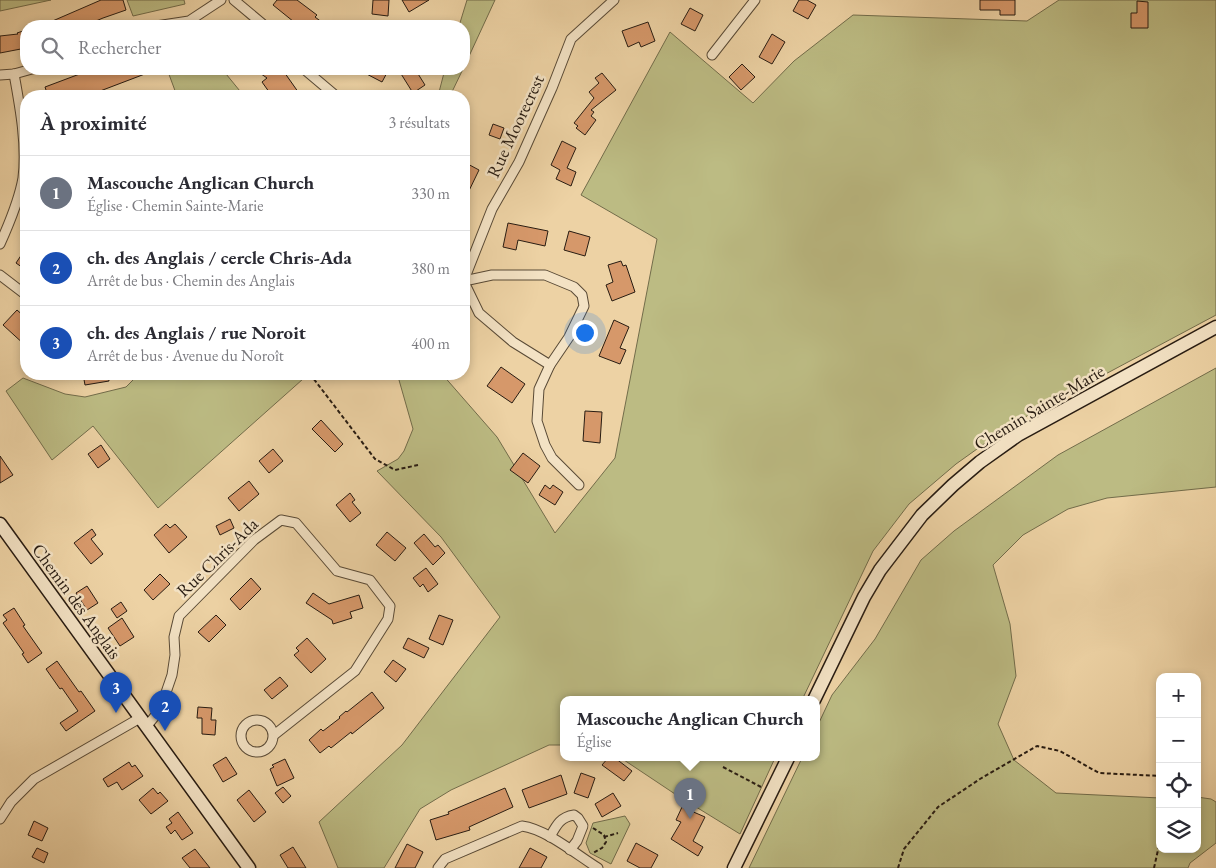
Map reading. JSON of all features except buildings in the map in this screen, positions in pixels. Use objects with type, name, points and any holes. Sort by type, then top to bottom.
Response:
[{"type":"street","points":[[191,20],[221,0]]},
{"type":"street","points":[[234,0],[258,20]]},
{"type":"street","name":"Rue Moorecrest","points":[[470,266],[492,209],[519,162],[552,88],[570,39],[614,0]]},
{"type":"street","points":[[712,55],[755,0]]},
{"type":"street","points":[[0,75],[20,72]]},
{"type":"street","points":[[14,74],[20,109]]},
{"type":"street","points":[[311,75],[329,90]]},
{"type":"street","points":[[0,244],[12,217],[20,192]]},
{"type":"street","points":[[0,275],[20,290]]},
{"type":"street","points":[[470,280],[492,276],[545,275],[574,286],[582,296],[584,306],[569,337],[550,365],[539,389],[538,421],[545,445],[552,458],[579,485]]},
{"type":"street","points":[[470,294],[479,313],[514,342],[550,365]]},
{"type":"street","name":"Chemin Sainte-Marie","points":[[820,697],[864,597],[880,570],[922,515],[953,485],[980,462],[1018,435],[1216,327]]},
{"type":"street","name":"Rue Chris-Ada","points":[[143,722],[160,710],[172,675],[175,655],[174,638],[179,616],[254,540],[281,520],[296,523],[337,571],[370,580],[390,606],[388,619],[355,671],[274,735]]},
{"type":"street","name":"Chemin des Anglais","points":[[0,524],[249,868]]},
{"type":"street","points":[[0,819],[11,802],[34,779],[143,722]]},
{"type":"street","points":[[734,868],[787,761]]},
{"type":"street","points":[[550,837],[560,821],[566,816],[574,815],[583,826],[577,841],[570,850]]},
{"type":"street","points":[[438,868],[445,859],[522,826],[529,827],[550,837],[598,868]]},
{"type":"path","points":[[315,380],[375,460],[395,470],[418,465]]},
{"type":"path","points":[[898,868],[904,849],[938,807],[980,779],[1037,746],[1060,750],[1099,773],[1156,776]]},
{"type":"path","points":[[723,768],[772,793]]},
{"type":"path","points":[[583,826],[596,830],[604,837],[606,842],[602,848],[592,854]]},
{"type":"path","points":[[604,837],[618,833]]},
{"type":"path","points":[[1154,868],[1157,853]]},
{"type":"shaded area","points":[[0,0],[51,0],[0,11]]},
{"type":"shaded area","points":[[127,0],[184,0],[185,4],[133,16]]},
{"type":"shaded area","points":[[467,0],[495,0],[470,54],[470,20],[461,20]]},
{"type":"shaded area","points":[[1059,0],[1216,0],[1216,315],[1012,424],[956,464],[909,504],[873,551],[804,696],[560,696],[560,745],[549,745],[451,790],[420,809],[384,868],[338,868],[319,822],[402,745],[500,617],[441,537],[377,471],[398,459],[404,451],[413,429],[399,380],[447,380],[497,437],[555,533],[615,458],[657,239],[581,195],[670,32],[753,103],[794,61],[853,15],[1027,21]]},
{"type":"shaded area","points":[[169,75],[227,75],[239,90],[175,90]]},
{"type":"shaded area","points":[[443,75],[460,75],[453,90],[440,90]]},
{"type":"shaded area","points":[[1216,368],[1216,487],[1107,498],[1068,509],[1023,535],[993,565],[1010,624],[1016,676],[998,724],[1014,760],[1056,793],[1156,798],[1156,853],[1201,853],[1201,798],[1216,802],[1216,843],[1190,863],[1188,868],[749,868],[801,761],[820,761],[820,720],[832,695],[875,639],[921,560],[954,531],[1058,455]]},
{"type":"shaded area","points":[[20,380],[28,380],[65,394],[85,397],[126,387],[133,380],[302,380],[158,508],[93,426],[52,460],[6,391]]},
{"type":"shaded area","points":[[626,761],[774,761],[740,834]]},
{"type":"shaded area","points":[[625,816],[630,824],[611,864],[590,853],[586,843],[593,823]]},
{"type":"place","name":"ch. des Anglais / rue Noroit","points":[[116,713]]},
{"type":"place","name":"ch. des Anglais / cercle Chris-Ada","points":[[165,731]]},
{"type":"place","name":"Mascouche Anglican Church","points":[[690,819]]}]
